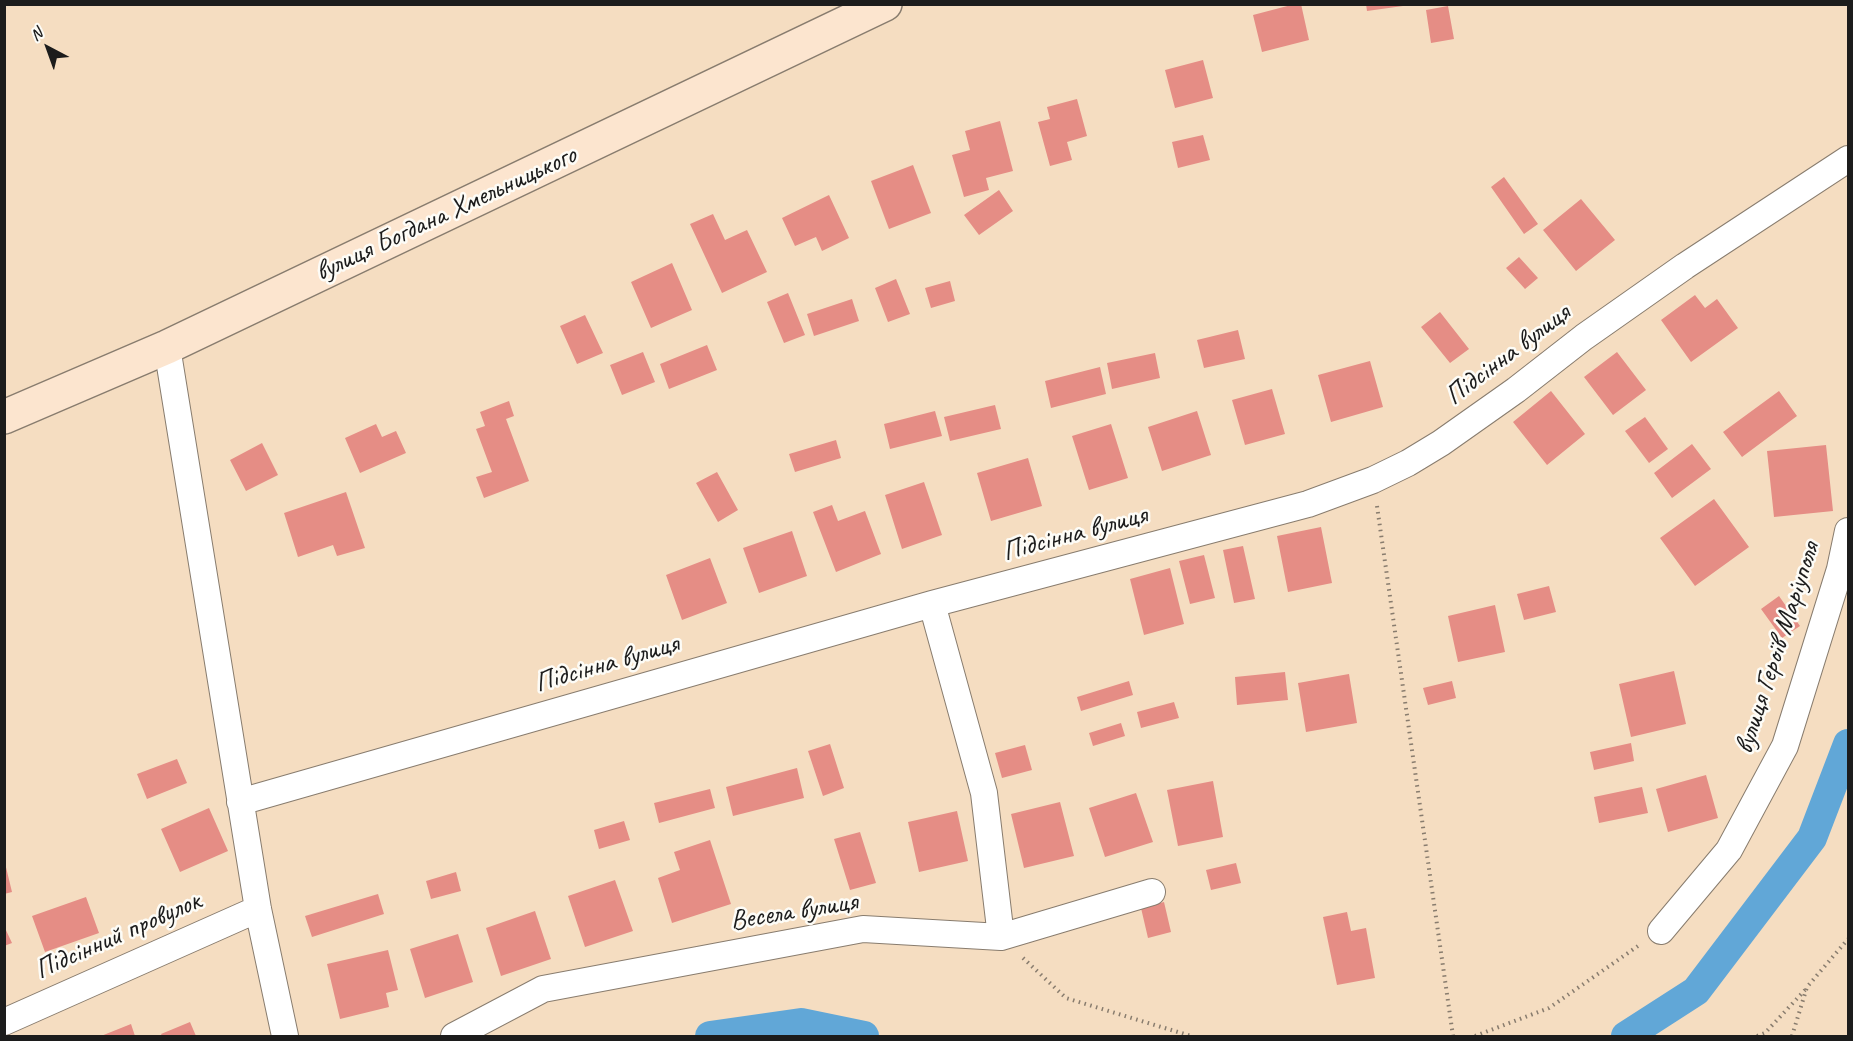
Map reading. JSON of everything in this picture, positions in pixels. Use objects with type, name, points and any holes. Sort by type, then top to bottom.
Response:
[{"type":"main road","name":"вулиця Богдана Хмельницького","points":[[4,417],[167,347],[885,4]]},
{"type":"street","name":"Підсінна вулиця","points":[[240,802],[932,604],[1266,516],[1308,504],[1373,480],[1441,443],[1516,390],[1584,337],[1685,266],[1848,159]]},
{"type":"street","points":[[167,347],[258,909],[285,1036]]},
{"type":"street","name":"вулиця Героїв Маріуполя","points":[[1661,931],[1729,850],[1785,746],[1840,570],[1848,531]]},
{"type":"street","points":[[932,604],[984,793],[1001,937]]},
{"type":"street","name":"Весела вулиця","points":[[454,1036],[543,989],[863,929],[1001,937],[1152,892]]},
{"type":"street","name":"Підсінний провулок","points":[[4,1022],[258,909]]},
{"type":"path","points":[[1373,480],[1453,1036]]},
{"type":"path","points":[[1475,1036],[1549,1008],[1661,931]]},
{"type":"path","points":[[1001,937],[1066,998],[1191,1036]]},
{"type":"path","points":[[1757,1036],[1765,1033],[1848,939]]},
{"type":"path","points":[[1792,1036],[1807,987]]},
{"type":"building","points":[[1301,4],[1309,40],[1262,52],[1253,15]]},
{"type":"building","points":[[1366,4],[1403,4],[1403,6],[1367,11]]},
{"type":"building","points":[[1448,6],[1454,39],[1431,43],[1426,10]]},
{"type":"building","points":[[1203,60],[1213,98],[1175,108],[1165,70]]},
{"type":"building","points":[[1077,99],[1087,136],[1067,142],[1072,160],[1050,166],[1038,122],[1050,119],[1047,107]]},
{"type":"building","points":[[1000,121],[1013,171],[986,178],[989,190],[964,197],[952,155],[970,150],[965,131]]},
{"type":"building","points":[[1203,135],[1210,160],[1178,168],[1172,142]]},
{"type":"building","points":[[913,165],[931,213],[889,229],[871,181]]},
{"type":"building","points":[[1504,177],[1538,224],[1524,234],[1491,187]]},
{"type":"building","points":[[999,190],[1013,211],[979,235],[964,215]]},
{"type":"building","points":[[829,195],[849,238],[822,251],[816,237],[795,246],[782,218]]},
{"type":"building","points":[[1581,199],[1615,240],[1576,271],[1543,230]]},
{"type":"building","points":[[713,214],[725,240],[747,230],[767,272],[722,293],[690,224]]},
{"type":"building","points":[[1519,257],[1538,278],[1525,289],[1506,268]]},
{"type":"building","points":[[672,263],[692,310],[651,328],[631,282]]},
{"type":"building","points":[[896,279],[910,314],[888,322],[875,288]]},
{"type":"building","points":[[950,281],[955,301],[931,308],[925,288]]},
{"type":"building","points":[[788,293],[805,335],[784,343],[767,302]]},
{"type":"building","points":[[1695,295],[1705,308],[1717,299],[1738,328],[1691,362],[1661,320]]},
{"type":"building","points":[[852,299],[859,321],[814,336],[807,314]]},
{"type":"building","points":[[1440,312],[1469,349],[1450,363],[1421,327]]},
{"type":"building","points":[[585,315],[603,353],[577,364],[560,326]]},
{"type":"building","points":[[1238,330],[1245,359],[1204,368],[1197,340]]},
{"type":"building","points":[[707,345],[717,370],[669,389],[660,364]]},
{"type":"building","points":[[643,352],[655,382],[622,395],[610,365]]},
{"type":"building","points":[[1617,352],[1646,390],[1613,415],[1584,377]]},
{"type":"building","points":[[1155,353],[1160,378],[1112,389],[1107,363]]},
{"type":"building","points":[[1370,361],[1383,407],[1331,422],[1318,375]]},
{"type":"building","points":[[1100,367],[1106,394],[1051,408],[1045,381]]},
{"type":"building","points":[[1272,389],[1285,434],[1245,445],[1232,400]]},
{"type":"building","points":[[1551,391],[1585,434],[1547,465],[1513,422]]},
{"type":"building","points":[[1779,391],[1797,416],[1742,457],[1723,432]]},
{"type":"building","points":[[509,401],[514,416],[506,419],[529,481],[484,498],[476,477],[492,472],[476,429],[485,426],[480,412]]},
{"type":"building","points":[[995,405],[1001,429],[950,441],[944,417]]},
{"type":"building","points":[[935,411],[942,436],[890,449],[884,424]]},
{"type":"building","points":[[1197,411],[1211,455],[1162,471],[1148,427]]},
{"type":"building","points":[[1645,417],[1668,449],[1649,463],[1625,431]]},
{"type":"building","points":[[376,424],[382,437],[396,431],[406,453],[360,473],[345,438]]},
{"type":"building","points":[[1111,424],[1128,478],[1089,490],[1072,436]]},
{"type":"building","points":[[836,440],[841,458],[795,472],[789,454]]},
{"type":"building","points":[[262,443],[278,475],[246,491],[230,460]]},
{"type":"building","points":[[1692,444],[1711,469],[1672,498],[1654,473]]},
{"type":"building","points":[[1826,445],[1833,511],[1774,517],[1767,451]]},
{"type":"building","points":[[1028,458],[1042,506],[991,521],[977,473]]},
{"type":"building","points":[[717,472],[738,510],[718,522],[696,483]]},
{"type":"building","points":[[924,482],[942,535],[902,549],[885,495]]},
{"type":"building","points":[[346,492],[365,548],[337,556],[333,545],[298,557],[284,513]]},
{"type":"building","points":[[1714,499],[1749,547],[1695,586],[1660,538]]},
{"type":"building","points":[[832,505],[838,521],[865,511],[881,554],[836,572],[813,512]]},
{"type":"building","points":[[1321,527],[1332,583],[1288,592],[1277,536]]},
{"type":"building","points":[[792,531],[807,576],[759,593],[743,548]]},
{"type":"building","points":[[1243,546],[1255,599],[1234,603],[1223,550]]},
{"type":"building","points":[[1204,555],[1215,598],[1190,604],[1179,561]]},
{"type":"building","points":[[710,558],[727,603],[682,620],[666,575]]},
{"type":"building","points":[[1170,568],[1184,624],[1144,635],[1130,579]]},
{"type":"building","points":[[1549,586],[1556,612],[1524,620],[1517,594]]},
{"type":"building","points":[[1779,596],[1800,626],[1782,638],[1761,609]]},
{"type":"building","points":[[1495,605],[1505,652],[1458,662],[1448,616]]},
{"type":"building","points":[[1674,671],[1686,724],[1631,737],[1619,684]]},
{"type":"building","points":[[1285,672],[1288,700],[1237,705],[1235,677]]},
{"type":"building","points":[[1349,674],[1357,723],[1306,732],[1298,683]]},
{"type":"building","points":[[1129,681],[1133,695],[1081,711],[1077,697]]},
{"type":"building","points":[[1452,681],[1456,698],[1428,705],[1423,688]]},
{"type":"building","points":[[1174,702],[1179,718],[1141,728],[1137,712]]},
{"type":"building","points":[[1121,723],[1125,736],[1093,746],[1089,733]]},
{"type":"building","points":[[1631,743],[1634,761],[1594,770],[1590,752]]},
{"type":"building","points":[[830,744],[844,788],[823,796],[808,751]]},
{"type":"building","points":[[1025,745],[1032,770],[1002,778],[995,753]]},
{"type":"building","points":[[177,759],[187,783],[147,799],[137,774]]},
{"type":"building","points":[[797,768],[804,798],[733,816],[726,787]]},
{"type":"building","points":[[1706,775],[1718,818],[1668,832],[1656,789]]},
{"type":"building","points":[[1213,781],[1223,837],[1178,846],[1167,790]]},
{"type":"building","points":[[1642,787],[1648,813],[1599,823],[1594,797]]},
{"type":"building","points":[[710,789],[715,808],[659,823],[654,803]]},
{"type":"building","points":[[1136,793],[1153,842],[1105,857],[1089,808]]},
{"type":"building","points":[[1060,802],[1074,856],[1024,868],[1011,814]]},
{"type":"building","points":[[209,808],[228,851],[180,872],[161,829]]},
{"type":"building","points":[[957,811],[968,861],[919,872],[908,822]]},
{"type":"building","points":[[624,821],[630,840],[599,849],[594,830]]},
{"type":"building","points":[[860,832],[876,883],[850,890],[834,839]]},
{"type":"building","points":[[710,840],[731,904],[672,923],[658,878],[680,870],[674,852]]},
{"type":"building","points":[[4,859],[12,892],[4,894]]},
{"type":"building","points":[[1236,863],[1241,883],[1211,890],[1206,870]]},
{"type":"building","points":[[456,872],[461,891],[431,899],[426,881]]},
{"type":"building","points":[[615,880],[633,931],[585,947],[568,896]]},
{"type":"building","points":[[378,894],[384,914],[312,937],[305,916]]},
{"type":"building","points":[[86,897],[99,933],[45,952],[32,916]]},
{"type":"building","points":[[1164,902],[1171,932],[1148,938],[1141,908]]},
{"type":"building","points":[[535,911],[551,959],[501,976],[486,928]]},
{"type":"building","points":[[1347,912],[1351,931],[1366,928],[1375,978],[1337,985],[1323,917]]},
{"type":"building","points":[[4,926],[12,943],[4,946]]},
{"type":"building","points":[[458,934],[473,982],[425,998],[410,949]]},
{"type":"building","points":[[388,950],[398,990],[386,993],[389,1007],[340,1019],[327,964]]},
{"type":"building","points":[[190,1022],[196,1036],[162,1036],[161,1034]]},
{"type":"building","points":[[131,1024],[135,1036],[101,1036]]},
{"type":"waterway","points":[[1626,1036],[1696,991],[1812,838],[1848,744]]},
{"type":"waterway","points":[[710,1036],[801,1023],[864,1036]]}]
